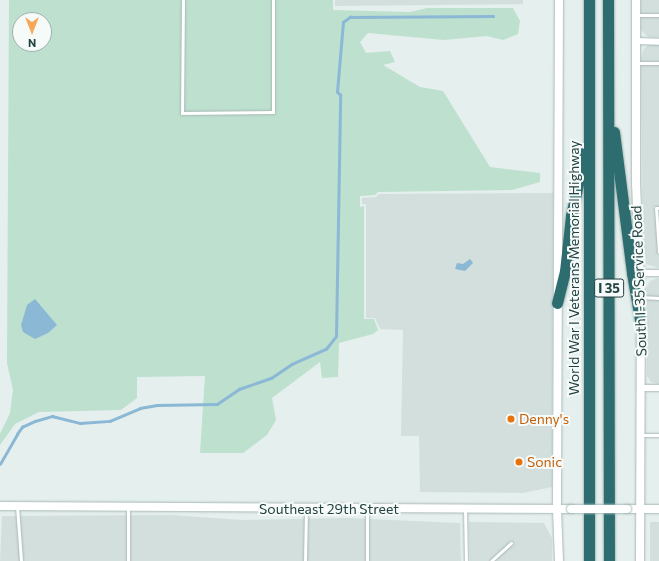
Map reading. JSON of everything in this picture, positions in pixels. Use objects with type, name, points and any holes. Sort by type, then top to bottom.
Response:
[{"type":"highway","name":"World War I Veterans Memorial Highway","points":[[589,0],[589,561]]},
{"type":"highway","name":"I 35","points":[[608,0],[609,561]]},
{"type":"highway","points":[[609,98],[622,183],[632,273],[641,325]]},
{"type":"highway","points":[[557,302],[565,271],[571,216],[589,130]]},
{"type":"main road","points":[[559,0],[557,302],[557,510],[559,561]]},
{"type":"main road","name":"South I-35 Service Road","points":[[636,0],[636,183],[641,273],[642,388],[642,510],[640,561]]},
{"type":"main road","name":"Southeast 29th Street","points":[[0,506],[659,510]]},
{"type":"street","points":[[636,42],[659,42]]},
{"type":"street","points":[[641,273],[659,273]]},
{"type":"street","points":[[642,388],[659,388]]},
{"type":"lane","points":[[183,0],[182,113],[273,112],[273,0]]},
{"type":"lane","points":[[636,15],[659,15]]},
{"type":"lane","points":[[636,63],[659,63]]},
{"type":"lane","points":[[659,208],[656,208],[659,252]]},
{"type":"lane","points":[[641,297],[659,298]]},
{"type":"lane","points":[[642,435],[659,435]]},
{"type":"lane","points":[[17,506],[21,561]]},
{"type":"lane","points":[[128,507],[128,561]]},
{"type":"lane","points":[[305,561],[306,509]]},
{"type":"lane","points":[[367,509],[367,561]]},
{"type":"lane","points":[[465,510],[466,561]]},
{"type":"lane","points":[[491,561],[511,543]]},
{"type":"shaded area","points":[[335,0],[523,0],[523,4],[335,6]]},
{"type":"shaded area","points":[[641,0],[659,0],[659,37],[648,37],[641,30]]},
{"type":"shaded area","points":[[649,45],[659,45],[659,268],[646,264],[643,238],[641,58],[644,49]]},
{"type":"shaded area","points":[[553,193],[552,487],[523,493],[420,492],[419,436],[401,436],[403,330],[380,329],[375,318],[366,318],[366,204],[362,204],[362,198],[376,197],[379,194]]},
{"type":"shaded area","points":[[659,278],[659,384],[651,382],[647,376],[647,287],[650,281]]},
{"type":"shaded area","points":[[171,515],[242,520],[346,518],[460,523],[461,561],[0,561],[2,516]]},
{"type":"shaded area","points":[[469,522],[544,523],[552,538],[552,561],[470,561]]},
{"type":"shaded area","points":[[650,522],[659,522],[659,561],[650,561]]},
{"type":"green space","points":[[9,0],[333,0],[333,10],[410,12],[427,8],[513,8],[520,21],[518,34],[503,40],[487,36],[444,40],[368,33],[360,42],[366,53],[390,51],[395,62],[383,65],[420,87],[443,91],[490,167],[540,173],[540,182],[512,190],[378,192],[375,195],[360,196],[360,207],[364,206],[364,319],[374,319],[378,330],[373,334],[339,343],[338,377],[322,378],[320,362],[272,398],[276,420],[267,435],[243,453],[200,453],[205,376],[137,377],[137,398],[121,410],[39,412],[15,424],[0,445],[0,434],[10,413],[13,390],[7,363]]},
{"type":"water","points":[[470,259],[473,263],[465,271],[455,269],[457,263],[463,264]]},
{"type":"water","points":[[35,299],[57,325],[48,333],[35,339],[23,332],[21,325],[27,305]]},
{"type":"waterway","points":[[0,464],[22,427],[35,421],[52,416],[80,423],[110,421],[140,408],[157,405],[217,404],[239,389],[271,378],[292,364],[326,349],[336,336],[340,95],[337,92],[343,22],[350,17],[493,16]]},
{"type":"place","name":"Denny's","points":[[511,419]]},
{"type":"place","name":"Sonic","points":[[519,462]]}]
